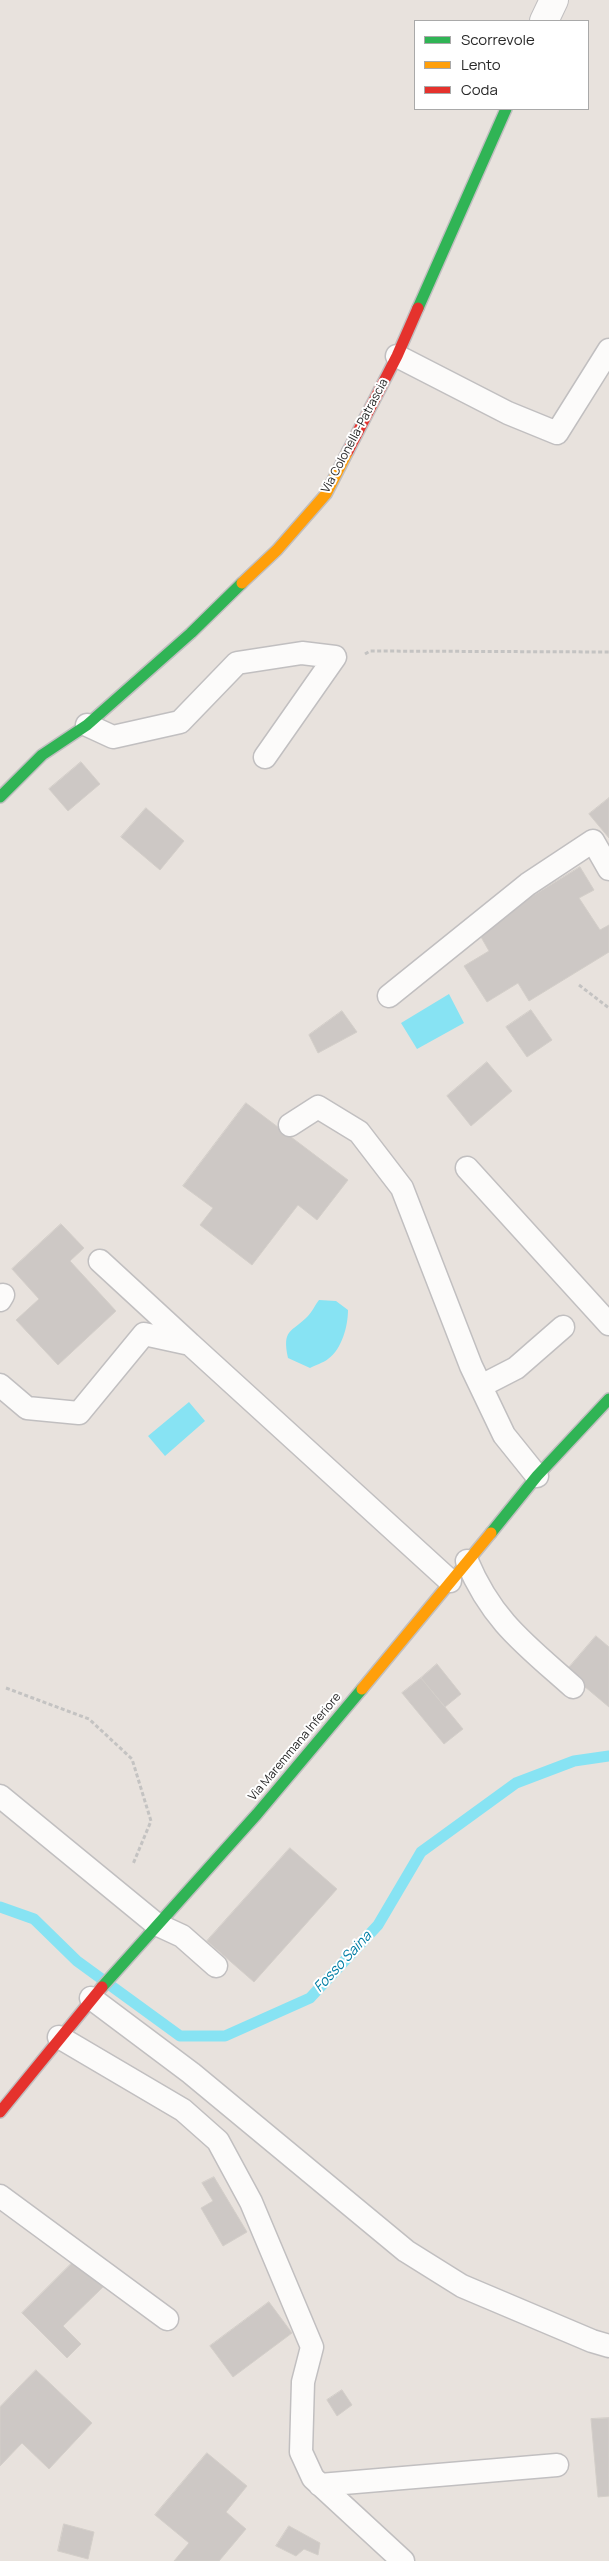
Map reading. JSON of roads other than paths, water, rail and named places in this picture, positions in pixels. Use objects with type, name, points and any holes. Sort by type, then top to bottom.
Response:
[{"type":"main road","name":"Via Colonella-Patrascia","points":[[0,797],[42,755],[87,725],[191,633],[277,550],[326,494],[397,356],[506,110]]},
{"type":"main road","name":"Via Maremmana Inferiore","points":[[0,2112],[95,1994],[257,1814],[416,1626],[537,1476],[609,1399]]},
{"type":"street","points":[[544,20],[554,0]]},
{"type":"lane","points":[[397,356],[508,413],[557,434],[609,350]]},
{"type":"lane","points":[[87,725],[113,737],[180,722],[237,663],[302,653],[335,657],[265,757]]},
{"type":"lane","points":[[389,996],[528,884],[593,841],[609,869]]},
{"type":"lane","points":[[290,1125],[318,1106],[359,1132],[402,1188],[481,1386],[504,1435],[537,1476]]},
{"type":"lane","points":[[467,1168],[609,1324]]},
{"type":"lane","points":[[100,1261],[450,1582]]},
{"type":"lane","points":[[481,1386],[516,1368],[563,1327]]},
{"type":"lane","points":[[0,1384],[27,1408],[79,1414],[144,1334],[190,1344]]},
{"type":"lane","points":[[467,1561],[479,1590],[508,1629],[573,1687]]},
{"type":"lane","points":[[0,1796],[156,1924],[182,1936],[216,1966]]},
{"type":"lane","points":[[95,1994],[406,2251],[462,2286],[592,2341],[609,2346]]},
{"type":"lane","points":[[59,2038],[183,2110],[218,2141],[250,2202],[312,2347],[303,2382],[301,2452],[313,2478],[403,2561]]},
{"type":"lane","points":[[0,2196],[167,2319]]},
{"type":"lane","points":[[320,2485],[557,2465]]},
{"type":"water","points":[[449,994],[464,1023],[417,1049],[401,1023]]},
{"type":"water","points":[[319,1300],[336,1301],[348,1310],[347,1323],[343,1337],[333,1355],[310,1368],[288,1358],[286,1342],[289,1332],[308,1316]]},
{"type":"water","points":[[189,1402],[205,1421],[165,1456],[148,1436]]},
{"type":"waterway","name":"Fosso Saina","points":[[0,1907],[34,1919],[77,1961],[180,2036],[225,2036],[310,1998],[378,1925],[421,1852],[516,1783],[574,1761],[609,1756]]}]
